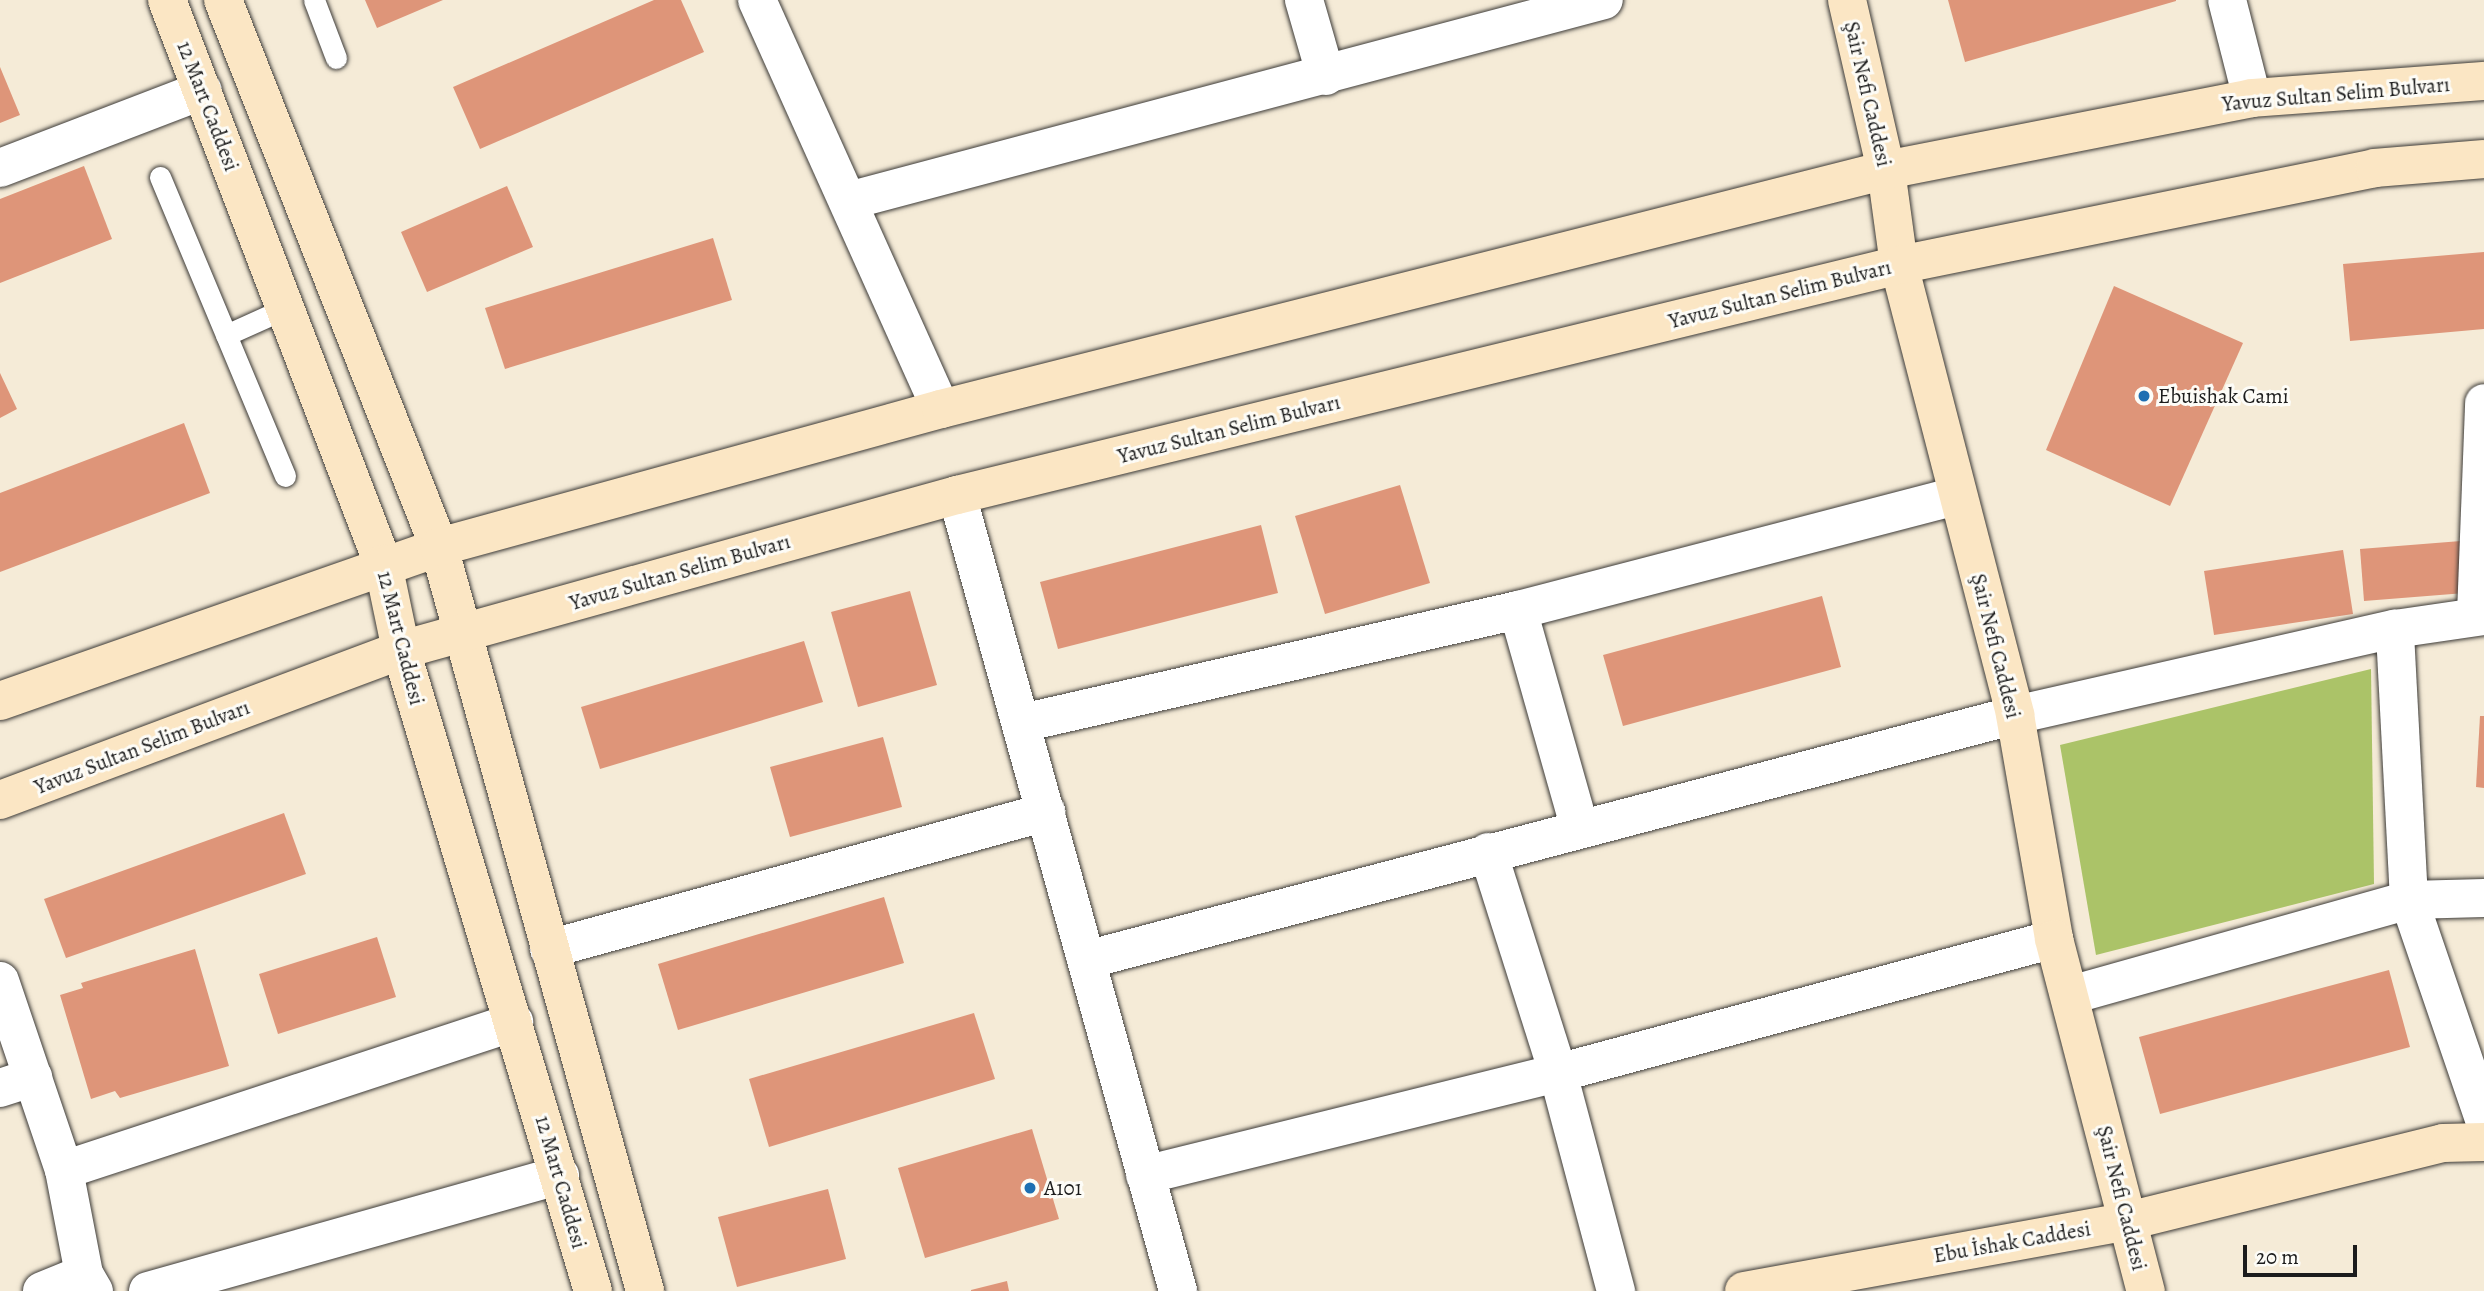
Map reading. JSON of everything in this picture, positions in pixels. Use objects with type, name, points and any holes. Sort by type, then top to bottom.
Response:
[{"type":"main road","name":"12 Mart Caddesi","points":[[167,0],[383,564],[401,650],[593,1291]]},
{"type":"main road","points":[[223,0],[439,547],[466,632],[549,949],[645,1291]]},
{"type":"main road","name":"Şair Nefi Caddesi","points":[[1847,0],[1886,170],[1899,265],[2015,715],[2054,939],[2071,995],[2146,1291]]},
{"type":"main road","name":"Yavuz Sultan Selim Bulvarı","points":[[0,701],[383,564],[439,547],[941,409],[1886,170],[2252,98],[2484,81]]},
{"type":"main road","name":"Yavuz Sultan Selim Bulvarı","points":[[0,800],[401,650],[957,495],[1899,265],[2375,168],[2484,159]]},
{"type":"main road","name":"Ebu İshak Caddesi","points":[[1744,1291],[2128,1221],[2443,1143],[2484,1142]]},
{"type":"street","points":[[757,0],[941,409]]},
{"type":"street","points":[[1304,0],[1326,76]]},
{"type":"street","points":[[848,201],[1604,0]]},
{"type":"street","points":[[2227,0],[2252,98]]},
{"type":"street","points":[[0,168],[203,90]]},
{"type":"street","points":[[1086,960],[2015,715],[2395,629],[2480,616],[2484,403]]},
{"type":"street","points":[[957,495],[1178,1291]]},
{"type":"street","points":[[1022,723],[1518,610],[1957,496]]},
{"type":"street","points":[[1518,610],[1580,830]]},
{"type":"street","points":[[2395,629],[2409,900],[2484,1119]]},
{"type":"street","points":[[549,949],[1046,812]]},
{"type":"street","points":[[1488,852],[1558,1073],[1616,1291]]},
{"type":"street","points":[[2071,995],[2409,900],[2484,898]]},
{"type":"street","points":[[1145,1175],[1558,1073],[2054,939]]},
{"type":"street","points":[[0,981],[16,1083],[64,1170],[89,1282],[42,1291]]},
{"type":"street","points":[[64,1170],[514,1022]]},
{"type":"street","points":[[148,1291],[559,1175]]},
{"type":"lane","points":[[314,0],[336,58]]},
{"type":"lane","points":[[160,177],[285,476]]},
{"type":"lane","points":[[226,335],[286,309]]},
{"type":"green space","points":[[2371,669],[2374,884],[2096,955],[2060,745]]},
{"type":"building","points":[[365,0],[443,0],[377,28]]},
{"type":"building","points":[[654,0],[681,0],[704,52],[480,149],[453,87]]},
{"type":"building","points":[[1948,0],[2176,0],[2176,1],[1965,62]]},
{"type":"building","points":[[0,67],[20,115],[0,123]]},
{"type":"building","points":[[84,166],[112,239],[0,283],[0,199]]},
{"type":"building","points":[[507,186],[533,247],[427,292],[401,232]]},
{"type":"building","points":[[713,238],[732,300],[505,369],[485,308]]},
{"type":"building","points":[[2484,252],[2484,329],[2350,341],[2343,264]]},
{"type":"building","name":"Ebuishak Cami","points":[[2114,286],[2243,343],[2170,506],[2046,450]]},
{"type":"building","points":[[0,373],[17,409],[0,418]]},
{"type":"building","points":[[184,423],[210,493],[0,572],[0,493]]},
{"type":"building","points":[[1400,485],[1430,583],[1325,614],[1295,516]]},
{"type":"building","points":[[1261,525],[1278,593],[1058,649],[1040,582]]},
{"type":"building","points":[[2461,541],[2465,593],[2364,601],[2360,549]]},
{"type":"building","points":[[2343,550],[2353,614],[2214,635],[2204,571]]},
{"type":"building","points":[[910,591],[937,685],[858,707],[831,612]]},
{"type":"building","points":[[1822,596],[1841,667],[1623,726],[1603,655]]},
{"type":"building","points":[[804,641],[823,702],[600,769],[581,707]]},
{"type":"building","points":[[2480,716],[2484,716],[2484,788],[2476,787]]},
{"type":"building","points":[[883,737],[902,807],[790,837],[770,767]]},
{"type":"building","points":[[284,813],[306,874],[66,958],[44,899]]},
{"type":"building","points":[[884,897],[904,963],[678,1030],[658,964]]},
{"type":"building","points":[[377,937],[396,997],[278,1034],[259,974]]},
{"type":"building","points":[[195,949],[229,1066],[120,1098],[115,1091],[91,1099],[60,995],[83,988],[81,983]]},
{"type":"building","points":[[2389,970],[2410,1047],[2160,1114],[2139,1037]]},
{"type":"building","points":[[974,1013],[995,1079],[769,1147],[749,1079]]},
{"type":"building","points":[[1032,1129],[1059,1219],[925,1258],[898,1168]]},
{"type":"building","points":[[828,1189],[846,1259],[737,1287],[718,1217]]},
{"type":"building","points":[[1007,1281],[1009,1291],[971,1291],[971,1290]]},
{"type":"place","name":"Ebuishak Cami","points":[[2144,396]]},
{"type":"place","name":"A101","points":[[1030,1188]]}]
